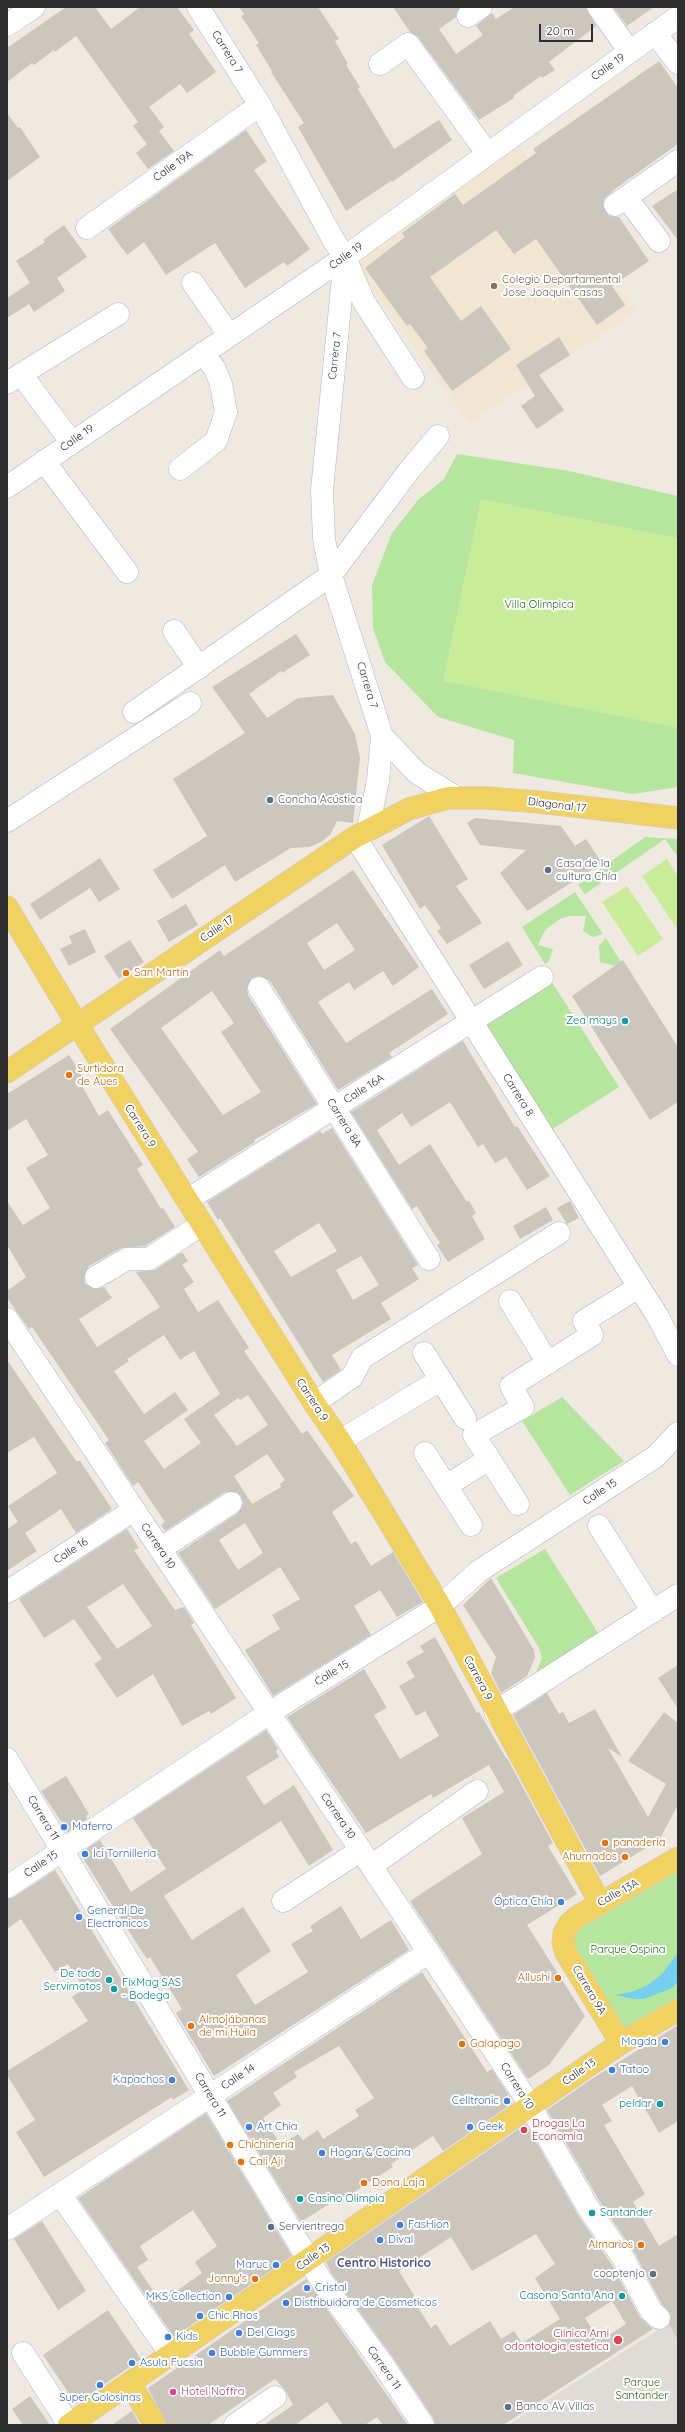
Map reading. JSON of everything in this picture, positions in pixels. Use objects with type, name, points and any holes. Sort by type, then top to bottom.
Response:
[{"type":"main road","name":"Diagonal 17","points":[[443,798],[488,798],[539,802],[678,818]]},
{"type":"main road","name":"Calle 17","points":[[7,1072],[362,833],[409,809],[443,798]]},
{"type":"main road","name":"Carrera 9","points":[[7,907],[77,1024],[314,1403],[340,1441],[440,1606],[495,1712],[600,1904]]},
{"type":"main road","name":"Calle 13A","points":[[564,1933],[569,1924],[577,1917],[678,1858]]},
{"type":"main road","name":"Carrera 9A","points":[[564,1933],[563,1943],[566,1953],[621,2043]]},
{"type":"main road","name":"Calle 13","points":[[69,2425],[621,2043],[678,2010]]},
{"type":"main road","points":[[130,2383],[156,2425]]},
{"type":"street","points":[[7,25],[34,7]]},
{"type":"street","name":"Carrera 7","points":[[198,7],[260,105],[334,242],[345,257],[322,490],[324,539],[331,576],[382,736],[378,780],[362,833]]},
{"type":"street","points":[[598,7],[630,52]]},
{"type":"street","name":"Calle 19","points":[[8,484],[345,257],[487,153],[678,17]]},
{"type":"street","points":[[655,33],[678,63]]},
{"type":"street","points":[[380,64],[408,44],[487,153]]},
{"type":"street","name":"Calle 19A","points":[[87,228],[260,105]]},
{"type":"street","points":[[660,241],[620,201],[678,161]]},
{"type":"street","points":[[345,257],[364,302],[413,378]]},
{"type":"street","points":[[193,284],[229,335]]},
{"type":"street","points":[[70,443],[64,432],[14,379],[118,314]]},
{"type":"street","points":[[180,468],[216,441],[226,412],[222,384],[215,369],[202,353]]},
{"type":"street","points":[[134,712],[331,576],[408,472],[438,436]]},
{"type":"street","points":[[44,461],[126,572]]},
{"type":"street","points":[[174,631],[199,668]]},
{"type":"street","points":[[7,821],[190,703]]},
{"type":"street","name":"Carrera 7","points":[[382,736],[416,773],[443,798]]},
{"type":"street","name":"Carrera 8","points":[[362,833],[472,1020],[639,1287],[678,1355]]},
{"type":"street","name":"Calle 16A","points":[[187,1200],[542,977]]},
{"type":"street","name":"Carrera 8A","points":[[259,988],[429,1259]]},
{"type":"street","points":[[96,1277],[127,1259],[149,1259],[202,1224]]},
{"type":"street","points":[[314,1403],[352,1377],[362,1358],[559,1233]]},
{"type":"street","points":[[518,1504],[474,1435],[523,1407],[511,1386],[592,1335],[584,1321],[639,1287]]},
{"type":"street","points":[[510,1301],[548,1363]]},
{"type":"street","name":"Carrera 10","points":[[7,1319],[531,2106],[539,2124],[590,2209],[622,2258],[651,2311],[659,2318]]},
{"type":"street","points":[[424,1353],[464,1418]]},
{"type":"street","points":[[340,1441],[440,1380]]},
{"type":"street","name":"Calle 15","points":[[7,1887],[269,1713],[440,1606],[478,1571],[655,1457],[678,1433]]},
{"type":"street","points":[[425,1453],[471,1525]]},
{"type":"street","name":"Calle 15","points":[[655,1457],[678,1454]]},
{"type":"street","points":[[446,1486],[489,1459]]},
{"type":"street","points":[[160,1549],[231,1503]]},
{"type":"street","name":"Calle 16","points":[[7,1592],[134,1510]]},
{"type":"street","points":[[599,1526],[653,1612]]},
{"type":"street","points":[[495,1712],[678,1595]]},
{"type":"street","name":"Carrera 11","points":[[7,1759],[321,2280],[384,2366],[423,2425]]},
{"type":"street","points":[[283,1901],[366,1858],[477,1791]]},
{"type":"street","name":"Calle 14","points":[[7,2229],[429,1952]]},
{"type":"street","points":[[60,2194],[171,2355]]},
{"type":"street","points":[[23,2353],[69,2425]]},
{"type":"street","points":[[236,2425],[275,2397]]},
{"type":"shaded area","name":"Colegio Departamental Jose Joaquin casas","points":[[516,142],[636,311],[469,423],[352,261]]},
{"type":"shaded area","name":"Santander","points":[[678,2296],[678,2318],[668,2324],[678,2341],[678,2425],[508,2425],[656,2331],[657,2308]]},
{"type":"green space","name":"Villa Olimpica","points":[[457,454],[569,471],[678,496],[678,787],[633,794],[513,773],[514,740],[438,717],[385,662],[373,628],[372,585],[392,533],[418,500],[444,479]]},
{"type":"green space","points":[[481,499],[678,538],[678,728],[443,681]]},
{"type":"green space","points":[[645,837],[678,839],[678,857],[665,839],[585,894],[578,885]]},
{"type":"green space","points":[[667,859],[678,876],[677,929],[642,876]]},
{"type":"green space","points":[[627,886],[663,939],[638,956],[602,902]]},
{"type":"green space","points":[[575,892],[603,934],[593,937],[583,931],[586,916],[569,916],[560,919],[545,930],[538,945],[553,949],[549,961],[545,964],[522,927]]},
{"type":"green space","points":[[606,938],[621,962],[617,966],[600,962],[599,946]]},
{"type":"green space","points":[[546,973],[619,1087],[543,1135],[472,1021]]},
{"type":"green space","points":[[562,1397],[624,1461],[570,1495],[522,1421]]},
{"type":"green space","points":[[545,1549],[600,1636],[534,1678],[542,1658],[539,1648],[496,1578]]},
{"type":"green space","name":"Parque Ospina","points":[[678,1866],[678,2000],[622,2033],[576,1960],[571,1931]]},
{"type":"water","points":[[678,1953],[678,1982],[672,1988],[644,1999],[633,1999],[616,1995],[634,1991],[648,1985],[662,1974]]},
{"type":"building","points":[[66,7],[95,7],[111,29],[140,7],[177,7],[194,30],[189,34],[216,72],[187,93],[180,84],[149,107],[164,127],[159,131],[174,151],[148,169],[136,153],[147,144],[133,126],[138,122],[76,36],[55,52],[54,50],[34,65],[32,63],[7,82],[7,48]]},
{"type":"building","points":[[239,7],[318,7],[339,39],[335,41],[348,64],[346,65],[360,87],[358,89],[394,149],[439,120],[452,140],[392,182],[391,181],[346,211],[298,127],[304,123],[271,72],[272,71],[256,45],[259,43],[241,16],[244,14]]},
{"type":"building","points":[[393,7],[460,7],[456,17],[439,29],[456,54],[483,35],[476,26],[492,13],[496,19],[514,7],[586,7],[596,26],[549,62],[555,70],[542,78],[541,76],[513,96],[514,98],[479,120],[418,37],[410,32]]},
{"type":"building","points":[[613,7],[654,7],[627,26]]},
{"type":"building","points":[[659,61],[678,88],[678,144],[615,189],[604,199],[603,206],[609,216],[619,217],[649,261],[612,286],[625,305],[597,325],[536,239],[514,254],[496,230],[430,277],[461,321],[481,306],[511,349],[452,391],[424,351],[428,348],[410,324],[407,326],[365,268],[405,237],[402,233],[455,194],[463,205],[536,153],[533,149]]},
{"type":"building","points":[[7,113],[18,128],[20,127],[40,157],[7,181]]},
{"type":"building","points":[[246,130],[267,161],[254,170],[310,249],[287,266],[284,262],[245,288],[215,243],[166,275],[144,242],[127,255],[108,229]]},
{"type":"building","points":[[678,189],[678,240],[652,206]]},
{"type":"building","points":[[64,225],[87,257],[57,278],[65,291],[34,312],[29,304],[7,318],[7,298],[30,283],[16,261],[45,242],[43,240]]},
{"type":"building","points":[[559,337],[570,355],[539,375],[564,410],[537,429],[521,406],[535,396],[516,365]]},
{"type":"building","name":"Concha Acústica","points":[[296,634],[310,655],[282,673],[281,671],[249,694],[267,718],[298,698],[333,695],[355,734],[360,758],[353,823],[337,821],[330,835],[321,842],[309,847],[291,848],[235,882],[225,865],[172,899],[153,870],[207,836],[173,779],[245,733],[212,687]]},
{"type":"building","points":[[429,816],[468,879],[456,886],[482,923],[447,944],[437,931],[441,928],[425,905],[420,909],[382,845]]},
{"type":"building","name":"Casa de la cultura Chía","points":[[475,818],[561,826],[575,846],[586,839],[602,863],[527,911],[500,873],[526,850],[480,845],[467,823]]},
{"type":"building","points":[[100,858],[120,889],[99,902],[90,888],[40,920],[30,904]]},
{"type":"building","points":[[353,870],[419,967],[393,986],[383,971],[354,990],[349,982],[318,1002],[346,1043],[432,989],[448,1014],[389,1053],[392,1057],[338,1090],[270,981],[259,976],[252,978],[247,988],[248,995],[317,1104],[254,1140],[255,1142],[199,1177],[187,1159],[198,1152],[110,1029],[220,950],[224,956]],"holes":[[[337,923],[355,950],[324,970],[307,943]],[[212,991],[234,1023],[221,1032],[261,1092],[223,1115],[161,1028]]]},
{"type":"building","points":[[186,904],[198,925],[169,942],[157,921]]},
{"type":"building","points":[[85,929],[96,952],[69,966],[60,949],[72,943],[69,936]]},
{"type":"building","points":[[130,940],[144,962],[119,979],[104,956]]},
{"type":"building","points":[[508,941],[523,965],[484,989],[469,965]]},
{"type":"building","name":"Zea mays","points":[[623,960],[678,1047],[678,1102],[650,1120],[572,996]]},
{"type":"building","points":[[463,1041],[515,1127],[517,1126],[550,1176],[527,1190],[506,1157],[495,1163],[483,1144],[478,1147],[450,1102],[411,1127],[402,1113],[377,1130],[399,1165],[430,1144],[467,1202],[469,1201],[476,1213],[472,1216],[485,1239],[448,1262],[437,1245],[440,1243],[417,1206],[412,1209],[351,1112]]},
{"type":"building","points":[[69,1055],[87,1083],[82,1086],[99,1116],[108,1110],[143,1165],[137,1169],[161,1209],[163,1208],[175,1227],[145,1246],[121,1248],[89,1266],[84,1277],[85,1284],[96,1289],[104,1287],[112,1298],[79,1319],[97,1347],[160,1307],[136,1272],[155,1270],[182,1252],[188,1261],[182,1265],[194,1282],[184,1289],[198,1312],[218,1300],[249,1348],[244,1351],[302,1434],[307,1430],[354,1496],[332,1512],[351,1544],[356,1541],[371,1566],[393,1552],[423,1602],[397,1617],[380,1590],[354,1606],[371,1635],[273,1696],[245,1650],[280,1629],[272,1615],[300,1599],[280,1567],[215,1609],[178,1553],[238,1513],[243,1503],[241,1496],[236,1492],[225,1492],[165,1531],[161,1525],[165,1522],[138,1482],[133,1486],[105,1443],[109,1440],[32,1327],[29,1329],[7,1298],[7,1291],[26,1277],[7,1245],[7,1201],[23,1225],[50,1208],[26,1168],[48,1155],[26,1119],[7,1131],[7,1094]],"holes":[[[164,1335],[180,1360],[194,1351],[220,1394],[184,1419],[201,1443],[164,1469],[144,1441],[188,1410],[175,1392],[144,1414],[114,1371],[129,1361],[127,1359]],[[248,1395],[268,1425],[237,1446],[214,1415],[238,1398],[240,1400]],[[267,1454],[285,1480],[280,1484],[281,1487],[252,1504],[234,1476]],[[245,1523],[263,1553],[238,1570],[219,1540]]]},
{"type":"building","points":[[332,1128],[418,1265],[412,1268],[419,1279],[381,1303],[391,1319],[332,1355],[341,1370],[323,1382],[220,1218],[218,1220],[207,1202],[320,1131],[322,1134]],"holes":[[[319,1223],[337,1251],[291,1277],[274,1251]],[[361,1256],[379,1285],[353,1300],[336,1270]]]},
{"type":"building","points":[[570,1201],[579,1218],[567,1224],[557,1208]]},
{"type":"building","points":[[546,1207],[553,1220],[520,1239],[513,1226]]},
{"type":"building","points":[[7,1360],[76,1461],[80,1461],[112,1509],[76,1533],[61,1509],[25,1533],[37,1551],[7,1571],[7,1529],[18,1522],[8,1506],[57,1473],[34,1437],[7,1453]]},
{"type":"building","points":[[127,1529],[139,1548],[134,1550],[175,1610],[184,1607],[194,1623],[191,1625],[236,1698],[211,1714],[209,1711],[182,1726],[153,1674],[117,1698],[94,1664],[102,1659],[74,1619],[44,1638],[19,1599]],"holes":[[[123,1584],[152,1626],[117,1649],[87,1607]]]},
{"type":"building","points":[[491,1578],[534,1650],[535,1658],[527,1676],[501,1693],[491,1673],[496,1657],[463,1605]]},
{"type":"building","points":[[435,1637],[477,1713],[479,1712],[507,1758],[553,1843],[548,1846],[577,1894],[527,1925],[585,2016],[549,2065],[528,2079],[410,1901],[482,1854],[462,1818],[504,1792],[489,1765],[433,1798],[431,1794],[366,1833],[287,1717],[364,1669],[387,1708],[374,1715],[400,1759],[439,1736],[425,1711],[416,1716],[399,1686],[415,1677],[406,1662],[424,1652],[420,1646]]},
{"type":"building","points":[[678,1665],[678,1709],[658,1678]]},
{"type":"building","points":[[547,1693],[559,1714],[563,1712],[569,1723],[595,1709],[622,1757],[608,1748],[648,1817],[666,1784],[628,1761],[664,1712],[678,1723],[678,1805],[659,1840],[600,1876],[513,1715]]},
{"type":"building","points":[[266,1730],[278,1749],[276,1751],[279,1757],[246,1777],[264,1805],[294,1785],[333,1850],[309,1866],[281,1821],[164,1896],[192,1940],[243,1907],[271,1951],[236,1975],[255,2005],[308,1972],[291,1944],[313,1931],[310,1926],[341,1906],[361,1939],[391,1920],[409,1950],[214,2076],[176,2013],[182,2009],[150,1957],[147,1959],[80,1853],[100,1840],[131,1892],[166,1869],[133,1818]]},
{"type":"building","points":[[66,1776],[89,1814],[86,1816],[87,1819],[68,1832],[41,1791]]},
{"type":"building","points":[[55,1870],[189,2090],[173,2100],[172,2097],[44,2177],[16,2132],[35,2120],[7,2075],[7,2071],[88,2021],[72,1997],[84,1989],[68,1964],[55,1972],[21,1919],[7,1929],[7,1899],[14,1897]]},
{"type":"building","points":[[422,1972],[487,2072],[492,2069],[508,2094],[507,2107],[443,2151],[433,2136],[391,2164],[393,2167],[342,2200],[340,2197],[301,2222],[227,2101]],"holes":[[[339,2046],[374,2098],[355,2110],[359,2116],[323,2139],[318,2130],[303,2140],[298,2134],[281,2145],[263,2118],[281,2105],[273,2093],[297,2077],[294,2072]]]},
{"type":"building","points":[[678,2025],[678,2121],[659,2133],[632,2086],[602,2105],[612,2121],[604,2125],[645,2194],[633,2202],[659,2246],[678,2234],[678,2341],[669,2325],[671,2314],[661,2303],[634,2252],[600,2202],[547,2110],[590,2080]]},
{"type":"building","points":[[206,2113],[292,2256],[174,2337],[78,2198]],"holes":[[[193,2210],[217,2246],[195,2262],[202,2273],[175,2292],[173,2289],[159,2299],[137,2267],[148,2260],[140,2246]]]},
{"type":"building","points":[[526,2124],[578,2215],[612,2265],[640,2317],[653,2329],[503,2425],[435,2425],[433,2418],[394,2359],[331,2273],[326,2262]],"holes":[[[536,2234],[555,2264],[535,2278],[560,2319],[522,2343],[514,2331],[501,2339],[490,2321],[450,2346],[436,2324],[431,2328],[416,2304],[418,2302],[399,2271],[451,2237],[472,2271]],[[612,2301],[626,2324],[600,2341],[585,2318]]]},
{"type":"building","points":[[42,2221],[86,2291],[58,2310],[14,2239]]},
{"type":"building","points":[[306,2279],[407,2424],[383,2425],[377,2417],[365,2425],[343,2425],[327,2402],[295,2425],[264,2425],[293,2405],[285,2390],[275,2379],[208,2425],[167,2425],[148,2388]]},
{"type":"building","points":[[108,2310],[141,2359],[76,2404],[43,2355]]},
{"type":"building","points":[[30,2396],[50,2425],[23,2425],[12,2409]]},
{"type":"building","points":[[132,2411],[140,2425],[112,2425]]},
{"type":"place","name":"Colegio Departamental Jose Joaquin casas","points":[[494,286]]},
{"type":"place","name":"Concha Acústica","points":[[270,800]]},
{"type":"place","name":"Casa de la cultura Chía","points":[[548,870]]},
{"type":"place","name":"San Martin","points":[[126,973]]},
{"type":"place","name":"Zea mays","points":[[625,1021]]},
{"type":"place","name":"Surtidora de Aues","points":[[69,1075]]},
{"type":"place","name":"Maferro","points":[[64,1827]]},
{"type":"place","name":"panaderia","points":[[605,1843]]},
{"type":"place","name":"Ici Tornilleria","points":[[85,1854]]},
{"type":"place","name":"Ahumados","points":[[625,1857]]},
{"type":"place","name":"Óptica Chía","points":[[561,1902]]},
{"type":"place","name":"General De Electronicos","points":[[79,1917]]},
{"type":"place","name":"Allushi","points":[[558,1978]]},
{"type":"place","name":"De todo Servimotos","points":[[109,1980]]},
{"type":"place","name":"FixMag SAS - Bodega","points":[[114,1989]]},
{"type":"place","name":"Almojábanas de mi Huila","points":[[191,2026]]},
{"type":"place","name":"Magda","points":[[665,2042]]},
{"type":"place","name":"Galapago","points":[[462,2044]]},
{"type":"place","name":"Tatoo","points":[[612,2070]]},
{"type":"place","name":"Kapachos","points":[[172,2080]]},
{"type":"place","name":"Celltronic","points":[[507,2101]]},
{"type":"place","name":"peldar","points":[[660,2104]]},
{"type":"place","name":"Art Chia","points":[[249,2127]]},
{"type":"place","name":"Geek","points":[[470,2127]]},
{"type":"place","name":"Drogas La Economia","points":[[524,2130]]},
{"type":"place","name":"Chichineria","points":[[230,2145]]},
{"type":"place","name":"Hogar & Cocina","points":[[322,2153]]},
{"type":"place","name":"Cali Ají","points":[[241,2162]]},
{"type":"place","name":"Dona Laja","points":[[364,2183]]},
{"type":"place","name":"Casino Olimpia","points":[[300,2199]]},
{"type":"place","name":"Santander","points":[[592,2213]]},
{"type":"place","name":"FasHion","points":[[400,2225]]},
{"type":"place","name":"Servientrega","points":[[271,2227]]},
{"type":"place","name":"Dival","points":[[380,2240]]},
{"type":"place","name":"Almarios","points":[[641,2245]]},
{"type":"place","name":"Maruc","points":[[276,2265]]},
{"type":"place","name":"cooptenjo","points":[[653,2274]]},
{"type":"place","name":"Jonny's","points":[[255,2279]]},
{"type":"place","name":"Cristal","points":[[307,2288]]},
{"type":"place","name":"Casona Santa Ana","points":[[622,2296]]},
{"type":"place","name":"MKS Collection","points":[[229,2297]]},
{"type":"place","name":"Distribuidora de Cosmeticos","points":[[286,2303]]},
{"type":"place","name":"Chic Rhos","points":[[200,2316]]},
{"type":"place","name":"Del Clags","points":[[239,2333]]},
{"type":"place","name":"Kids","points":[[168,2337]]},
{"type":"place","name":"Clínica Ami odontologia estetica","points":[[618,2340]]},
{"type":"place","name":"Bubble Gummers","points":[[212,2353]]},
{"type":"place","name":"Asula Fucsia","points":[[132,2363]]},
{"type":"place","name":"Super Golosinas","points":[[100,2385]]},
{"type":"place","name":"Hotel Noffra","points":[[173,2392]]},
{"type":"place","name":"Banco AV Villas","points":[[508,2407]]},
{"type":"district","name":"Centro Historico","points":[[384,2263]]},
{"type":"park label","name":"Parque Santander","points":[[642,2389]]}]
